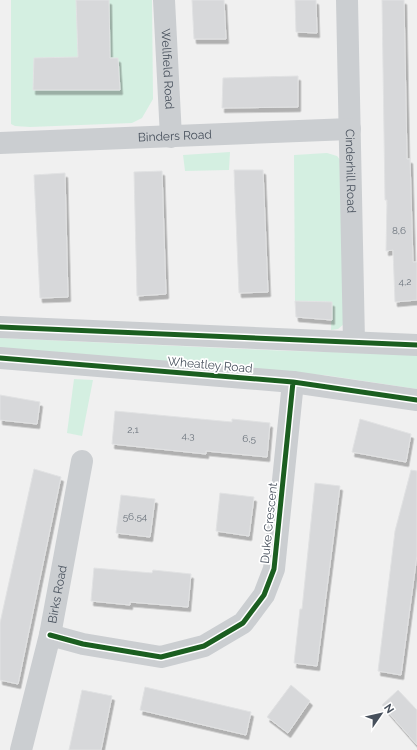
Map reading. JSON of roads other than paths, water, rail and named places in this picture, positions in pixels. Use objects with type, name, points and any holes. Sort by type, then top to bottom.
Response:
[{"type":"street","name":"Wellfield Road","points":[[164,0],[171,137]]},
{"type":"street","name":"Cinderhill Road","points":[[347,0],[354,342]]},
{"type":"street","name":"Binders Road","points":[[0,143],[350,129]]},
{"type":"street","points":[[0,327],[417,344]]},
{"type":"street","name":"Wheatley Road","points":[[0,358],[293,382],[417,400]]},
{"type":"street","name":"Duke Crescent","points":[[50,635],[83,644],[161,657],[204,646],[243,623],[264,594],[274,569],[293,382]]},
{"type":"street","name":"Birks Road","points":[[21,750],[50,635],[82,461]]}]
